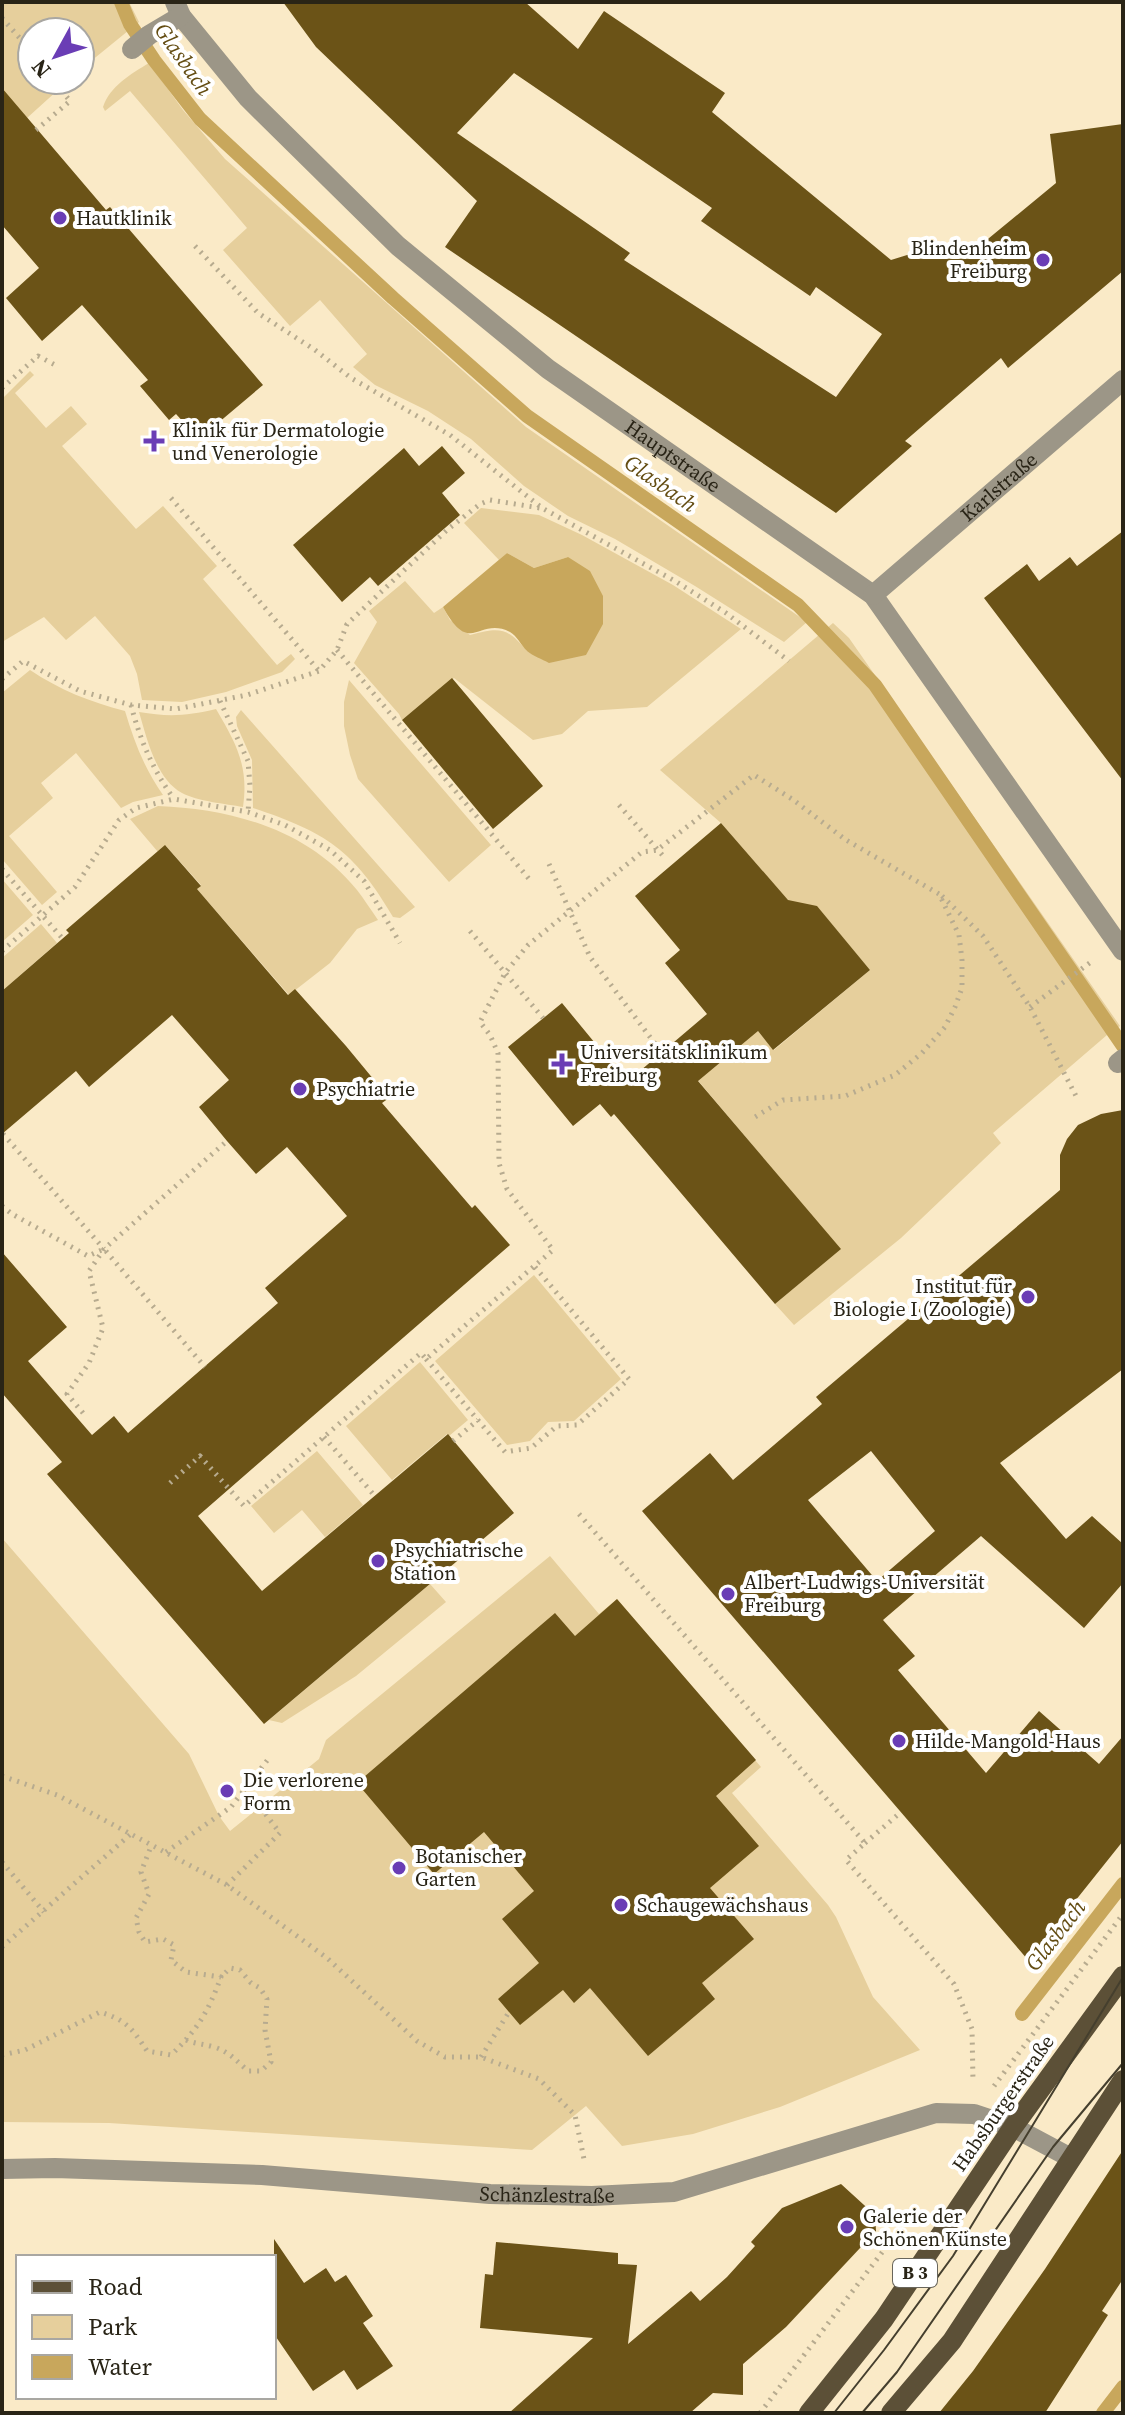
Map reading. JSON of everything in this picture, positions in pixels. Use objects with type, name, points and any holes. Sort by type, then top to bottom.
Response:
[{"type":"main road","name":"Habsburgerstraße","points":[[809,2413],[884,2319],[1013,2127],[1123,1976]]},
{"type":"main road","points":[[891,2413],[952,2341],[1123,2080]]},
{"type":"street","points":[[132,49],[178,9]]},
{"type":"street","name":"Hauptstraße","points":[[178,9],[248,98],[409,255],[548,369],[873,595],[1123,951]]},
{"type":"street","name":"Karlstraße","points":[[873,595],[1123,380]]},
{"type":"street","name":"Schänzlestraße","points":[[2,2169],[262,2175],[490,2194],[592,2196],[674,2192],[936,2113],[974,2114],[1013,2127],[1071,2158]]},
{"type":"path","points":[[2,18],[16,34]]},
{"type":"path","points":[[36,130],[70,101],[66,96]]},
{"type":"path","points":[[195,246],[258,313],[351,378],[450,435],[542,508],[675,581],[726,613],[789,661]]},
{"type":"path","points":[[2,388],[38,356],[59,367]]},
{"type":"path","points":[[171,498],[319,671]]},
{"type":"path","points":[[2,679],[23,661],[80,691],[131,705],[176,709],[261,691],[319,671],[337,650],[347,624],[447,530],[480,504],[490,500],[542,508]]},
{"type":"path","points":[[337,650],[530,880]]},
{"type":"path","points":[[220,701],[248,761],[248,812]]},
{"type":"path","points":[[131,705],[145,749],[157,775],[174,799]]},
{"type":"path","points":[[426,1359],[553,1250],[507,1189],[499,1163],[498,1053],[480,1022],[505,973],[528,945],[642,852],[657,850],[754,775],[846,840],[939,894],[983,936],[1030,1007],[1076,1096]]},
{"type":"path","points":[[2,951],[75,887],[119,820],[136,808],[174,799],[248,812],[285,825],[330,850],[364,881],[400,943]]},
{"type":"path","points":[[619,805],[664,857]]},
{"type":"path","points":[[549,864],[590,957],[662,1053]]},
{"type":"path","points":[[2,869],[63,939]]},
{"type":"path","points":[[755,1117],[783,1100],[845,1096],[895,1075],[922,1053],[945,1027],[962,988],[962,960],[959,935],[939,894]]},
{"type":"path","points":[[470,931],[543,1018]]},
{"type":"path","points":[[1030,1007],[1081,970]]},
{"type":"path","points":[[3,1134],[205,1367]]},
{"type":"path","points":[[83,1413],[67,1394],[89,1363],[103,1328],[89,1271],[104,1249],[227,1141]]},
{"type":"path","points":[[2,1206],[88,1256],[104,1249]]},
{"type":"path","points":[[170,1483],[200,1456],[244,1506],[421,1353],[505,1452],[531,1448],[557,1426],[577,1425],[629,1379],[535,1267]]},
{"type":"path","points":[[453,1441],[478,1420]]},
{"type":"path","points":[[324,1437],[374,1495]]},
{"type":"path","points":[[579,1514],[865,1843]]},
{"type":"path","points":[[166,1852],[231,1807],[269,1758]]},
{"type":"path","points":[[2,1776],[57,1795],[227,1885],[327,1958],[417,2041],[445,2057],[481,2057],[539,2079],[575,2115],[592,2196]]},
{"type":"path","points":[[227,1885],[280,1833],[246,1789]]},
{"type":"path","points":[[901,1812],[846,1860],[954,1984],[972,2029],[974,2114]]},
{"type":"path","points":[[2,1947],[132,1833]]},
{"type":"path","points":[[152,1844],[141,1872],[149,1894],[136,1918],[139,1932],[145,1942],[163,1939],[174,1945],[171,1960],[186,1972],[221,1977]]},
{"type":"path","points":[[2,1862],[44,1912]]},
{"type":"path","points":[[974,2114],[1123,1914]]},
{"type":"path","points":[[2,2055],[25,2050],[100,2012],[119,2018],[133,2029],[147,2051],[171,2055],[209,2009],[221,1977],[230,1968],[240,1970],[267,1999],[265,2030],[271,2062],[261,2071],[248,2071],[231,2055],[186,2040]]},
{"type":"path","points":[[481,2057],[509,2012]]},
{"type":"path","points":[[760,2413],[905,2223]]},
{"type":"green space","points":[[2,2],[129,2],[139,22],[96,57],[96,16],[16,16],[16,96],[51,96],[27,118],[2,90]]},
{"type":"green space","points":[[149,63],[183,110],[225,159],[526,427],[807,622],[784,642],[615,539],[568,516],[524,486],[471,439],[428,411],[375,385],[353,367],[367,354],[320,300],[290,326],[223,250],[247,228],[130,91],[105,111],[106,100],[116,87]]},
{"type":"green space","points":[[30,371],[34,375],[15,393],[46,428],[71,406],[87,424],[62,446],[136,529],[163,506],[217,566],[203,579],[277,665],[291,654],[295,659],[282,672],[226,692],[182,702],[142,700],[130,656],[95,616],[66,640],[44,617],[2,642],[2,399]]},
{"type":"green space","points":[[481,508],[539,515],[582,535],[673,585],[741,629],[647,707],[588,711],[562,734],[533,740],[454,678],[402,720],[354,663],[377,622],[369,611],[405,581],[434,613],[443,607],[450,620],[470,635],[502,631],[514,637],[527,651],[568,557],[534,568],[507,553],[499,560],[464,523]]},
{"type":"green space","points":[[833,623],[849,638],[1120,1026],[993,1133],[1001,1143],[901,1238],[794,1325],[775,1304],[840,1249],[680,1059],[740,1010],[774,1050],[870,970],[819,909],[797,911],[721,823],[660,770]]},
{"type":"green space","points":[[30,670],[76,695],[125,711],[140,754],[163,795],[121,808],[76,753],[41,783],[53,798],[9,836],[57,892],[42,905],[2,859],[2,693]]},
{"type":"green space","points":[[349,680],[491,845],[449,882],[358,779],[344,726],[344,702]]},
{"type":"green space","points":[[216,709],[239,755],[244,779],[243,807],[195,798],[173,787],[154,757],[139,712],[178,715]]},
{"type":"green space","points":[[241,710],[415,907],[400,918],[393,917],[365,875],[335,846],[300,826],[253,808],[252,760],[237,726],[236,717]]},
{"type":"green space","points":[[158,806],[240,818],[292,837],[337,869],[357,890],[378,920],[357,929],[330,963],[289,995],[197,889],[201,885],[166,846],[158,852],[130,819]]},
{"type":"green space","points":[[2,879],[33,915],[2,942]]},
{"type":"green space","points":[[41,924],[57,943],[2,991],[2,958]]},
{"type":"green space","points":[[534,1275],[621,1379],[574,1421],[548,1422],[530,1441],[507,1445],[435,1361]]},
{"type":"green space","points":[[420,1362],[468,1420],[392,1480],[346,1426]]},
{"type":"green space","points":[[317,1451],[363,1505],[325,1537],[302,1510],[274,1533],[251,1506]]},
{"type":"green space","name":"Botanischer Garten","points":[[2,1538],[189,1754],[219,1816],[230,1831],[319,1759],[326,1740],[550,1556],[599,1614],[617,1599],[761,1767],[732,1793],[828,1905],[873,1997],[920,2050],[780,2107],[693,2134],[622,2146],[586,2106],[532,2150],[109,2123],[2,2122]]},
{"type":"green space","points":[[430,1584],[446,1602],[356,1676],[282,1723],[269,1720]]},
{"type":"water","points":[[507,553],[534,568],[568,557],[590,571],[603,596],[603,624],[586,655],[549,663],[527,651],[510,632],[499,628],[468,633],[453,622],[443,607]]},
{"type":"building","points":[[283,2],[525,2],[578,49],[604,11],[725,93],[712,112],[891,260],[920,251],[966,257],[1056,183],[1050,134],[1123,124],[1123,271],[1008,368],[1001,358],[905,441],[912,446],[836,513],[445,247],[477,201],[316,47]],"holes":[[[514,73],[712,208],[701,221],[810,296],[816,287],[882,334],[836,397],[624,260],[630,253],[457,133]]]},
{"type":"building","points":[[2,88],[106,210],[110,207],[263,385],[199,439],[176,414],[169,420],[140,386],[148,380],[82,305],[42,341],[6,298],[39,268],[2,225]]},
{"type":"building","points":[[442,446],[465,473],[442,493],[460,515],[378,586],[370,577],[342,602],[293,545],[404,448],[419,466]]},
{"type":"building","points":[[1123,531],[1123,781],[984,598],[1027,564],[1039,581],[1070,557],[1077,566]]},
{"type":"building","points":[[452,678],[543,786],[493,829],[402,720]]},
{"type":"building","points":[[721,823],[788,900],[817,906],[870,970],[773,1050],[758,1031],[698,1081],[841,1249],[775,1304],[614,1114],[611,1117],[600,1104],[573,1126],[508,1047],[562,1003],[627,1082],[707,1014],[665,963],[680,950],[635,896]]},
{"type":"building","points":[[165,845],[201,886],[197,889],[288,995],[295,989],[346,1046],[389,1098],[382,1103],[472,1208],[475,1205],[510,1245],[198,1516],[262,1591],[448,1434],[514,1513],[264,1724],[47,1474],[62,1462],[2,1393],[2,1252],[67,1327],[28,1361],[92,1435],[114,1416],[128,1433],[278,1303],[265,1288],[347,1216],[287,1147],[256,1174],[227,1141],[199,1107],[229,1080],[172,1015],[89,1087],[76,1071],[2,1134],[2,991],[69,933],[66,930]]},
{"type":"building","points":[[1123,1110],[1123,1369],[1000,1463],[1066,1539],[1092,1516],[1123,1544],[1123,1583],[1084,1628],[981,1536],[883,1620],[915,1656],[898,1670],[986,1773],[1039,1711],[1099,1764],[1123,1736],[1123,1841],[1028,1960],[642,1511],[710,1453],[733,1480],[822,1404],[816,1397],[1060,1190],[1060,1155],[1067,1139],[1078,1125],[1101,1114]],"holes":[[[871,1451],[935,1531],[877,1581],[808,1500]]]},
{"type":"building","points":[[617,1599],[756,1760],[716,1796],[759,1846],[710,1888],[754,1939],[702,1983],[715,1999],[648,2056],[590,1988],[574,2003],[563,1990],[520,2025],[498,1999],[539,1963],[502,1919],[534,1891],[484,1832],[434,1874],[357,1783],[555,1613],[575,1636]]},
{"type":"building","points":[[1123,2150],[1123,2279],[1102,2311],[1108,2315],[1045,2413],[939,2413],[973,2371],[1045,2269]]},
{"type":"building","points":[[841,2184],[875,2215],[876,2231],[786,2327],[743,2364],[743,2395],[713,2393],[690,2413],[509,2413],[593,2338],[480,2328],[485,2274],[493,2275],[496,2242],[618,2253],[618,2264],[637,2265],[628,2344],[691,2291],[700,2301],[755,2246],[751,2242],[782,2208]]},
{"type":"building","points":[[274,2239],[304,2283],[326,2268],[335,2282],[346,2275],[373,2316],[363,2323],[393,2366],[357,2390],[344,2370],[313,2391],[276,2337]]},
{"type":"waterway","name":"Glasbach","points":[[121,2],[130,24],[154,60],[200,119],[393,298],[527,416],[798,605],[875,685],[1123,1046]]},
{"type":"waterway","name":"Glasbach","points":[[1022,2014],[1123,1884]]},
{"type":"waterway","points":[[1103,2413],[1123,2387]]},
{"type":"tram line","points":[[834,2413],[953,2256],[1123,1977]]},
{"type":"tram line","points":[[862,2413],[897,2372],[1053,2147],[1123,2063]]},
{"type":"place","name":"Hautklinik","points":[[60,218]]},
{"type":"place","name":"Blindenheim Freiburg","points":[[1043,260]]},
{"type":"place","name":"Klinik für Dermatologie und Venerologie","points":[[154,441]]},
{"type":"place","name":"Universitätsklinikum Freiburg","points":[[562,1064]]},
{"type":"place","name":"Psychiatrie","points":[[300,1089]]},
{"type":"place","name":"Institut für Biologie I (Zoologie)","points":[[1028,1297]]},
{"type":"place","name":"Psychiatrische Station","points":[[378,1561]]},
{"type":"place","name":"Albert-Ludwigs-Universität Freiburg","points":[[728,1594]]},
{"type":"place","name":"Hilde-Mangold-Haus","points":[[899,1741]]},
{"type":"place","name":"Die verlorene Form","points":[[227,1791]]},
{"type":"place","name":"Botanischer Garten","points":[[399,1868]]},
{"type":"place","name":"Schaugewächshaus","points":[[621,1905]]},
{"type":"place","name":"Galerie der Schönen Künste","points":[[847,2227]]}]
